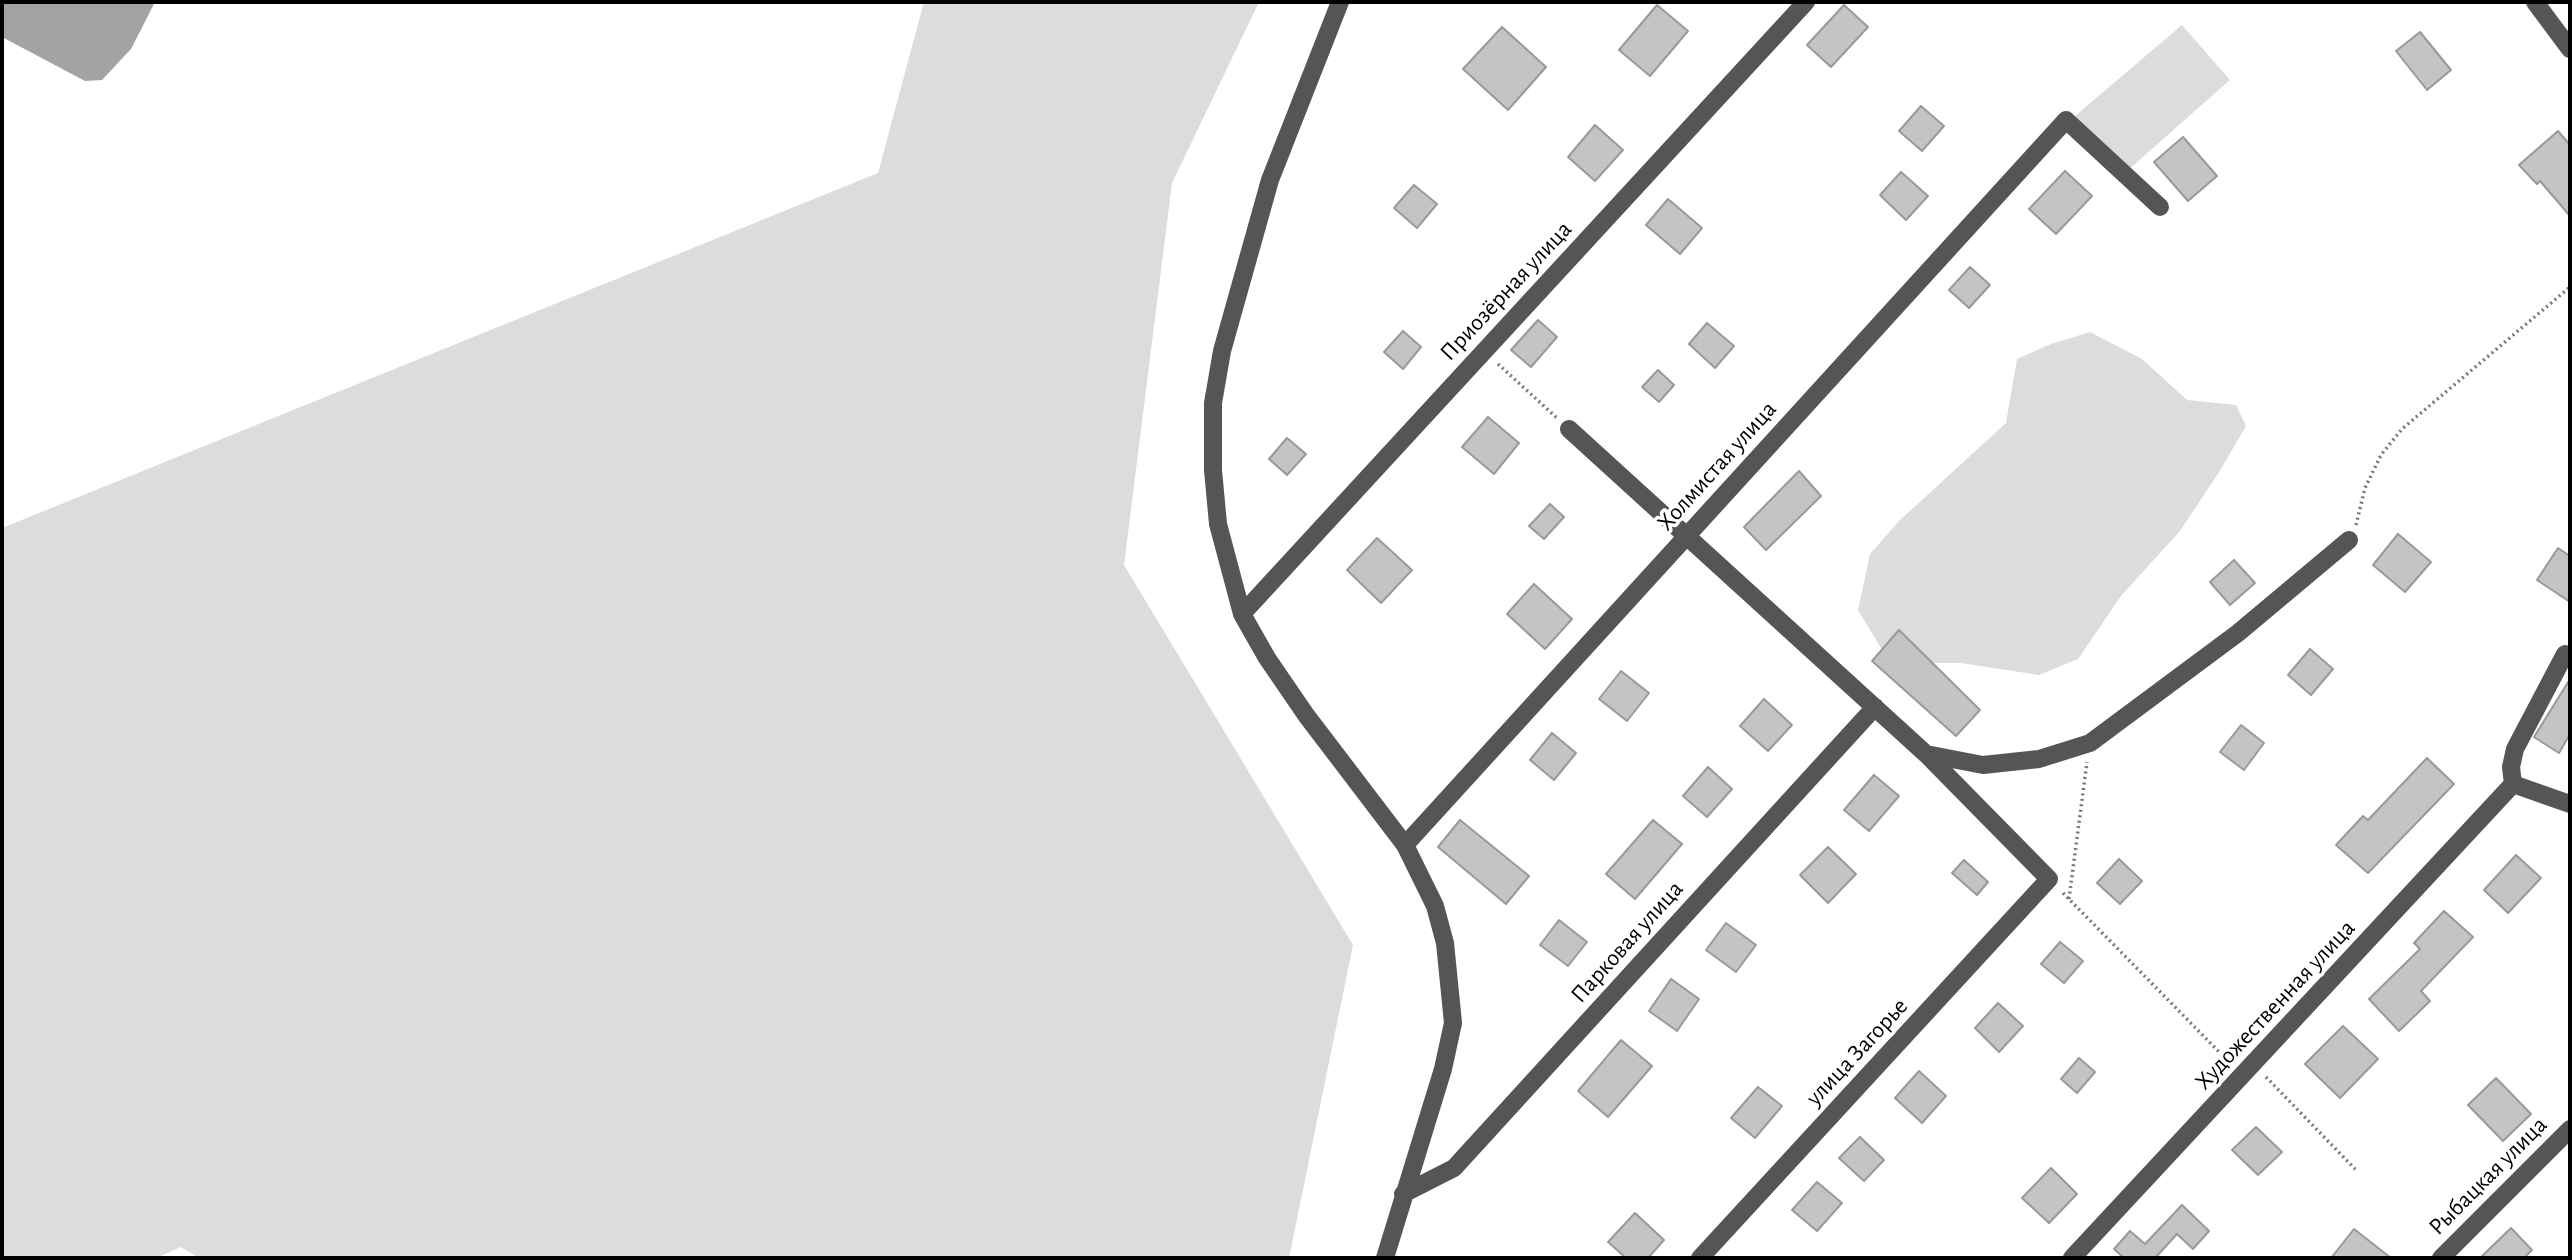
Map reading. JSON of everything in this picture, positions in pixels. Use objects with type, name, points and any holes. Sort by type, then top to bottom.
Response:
[{"type":"street","points":[[1340,2],[1270,180],[1222,351],[1213,403],[1213,470],[1217,524],[1242,614],[1266,658],[1306,715],[1405,845],[1435,906],[1445,943],[1453,1023],[1443,1069],[1385,1258]]},
{"type":"street","name":"Приозёрная улица","points":[[1242,614],[1806,2]]},
{"type":"street","points":[[2535,2],[2570,49]]},
{"type":"street","name":"Холмистая улица","points":[[1405,845],[2066,120],[2160,207]]},
{"type":"street","points":[[1569,429],[1926,754],[2049,878]]},
{"type":"street","points":[[1926,754],[1983,765],[2039,760],[2090,743],[2238,633],[2349,540]]},
{"type":"street","points":[[2566,654],[2515,749],[2511,767],[2513,784],[2570,804]]},
{"type":"street","name":"Парковая улица","points":[[1403,1194],[1454,1168],[1875,707]]},
{"type":"street","name":"Художественная улица","points":[[2072,1258],[2513,784]]},
{"type":"street","name":"улица Загорье","points":[[1700,1258],[2049,878]]},
{"type":"street","name":"Рыбацкая улица","points":[[2441,1258],[2570,1129]]},
{"type":"path","points":[[2349,540],[2358,519],[2365,488],[2381,455],[2402,429],[2570,287]]},
{"type":"path","points":[[1484,351],[1569,429]]},
{"type":"path","points":[[2069,899],[2090,743]]},
{"type":"path","points":[[2049,878],[2243,1076],[2268,1077],[2356,1170]]},
{"type":"shaded area","points":[[2,2],[155,2],[131,49],[102,80],[85,81],[2,37]]},
{"type":"shaded area","points":[[924,2],[1259,2],[1172,183],[1124,565],[1353,945],[1289,1258],[199,1258],[181,1247],[156,1258],[2,1258],[2,528],[878,173]]},
{"type":"shaded area","points":[[2182,25],[2230,80],[2127,171],[2075,116]]},
{"type":"shaded area","points":[[2090,332],[2142,359],[2187,400],[2236,405],[2246,426],[2221,469],[2180,531],[2121,596],[2078,659],[2039,675],[1961,663],[1890,663],[1858,610],[1870,554],[1899,521],[2006,423],[2017,359],[2051,344]]},
{"type":"building","points":[[1657,5],[1688,31],[1650,76],[1619,50]]},
{"type":"building","points":[[1844,5],[1868,27],[1831,67],[1807,45]]},
{"type":"building","points":[[1502,27],[1546,67],[1508,110],[1463,69]]},
{"type":"building","points":[[2420,32],[2451,70],[2427,90],[2396,51]]},
{"type":"building","points":[[1921,106],[1944,126],[1922,151],[1899,131]]},
{"type":"building","points":[[1595,125],[1623,150],[1595,181],[1568,157]]},
{"type":"building","points":[[2558,131],[2570,145],[2570,216],[2540,181],[2537,184],[2519,165]]},
{"type":"building","points":[[2183,137],[2217,176],[2188,201],[2154,162]]},
{"type":"building","points":[[2065,171],[2092,196],[2056,234],[2029,209]]},
{"type":"building","points":[[1901,172],[1928,196],[1906,220],[1880,195]]},
{"type":"building","points":[[1414,185],[1437,204],[1417,228],[1394,208]]},
{"type":"building","points":[[1668,199],[1702,228],[1680,254],[1646,225]]},
{"type":"building","points":[[1970,267],[1990,285],[1969,308],[1949,290]]},
{"type":"building","points":[[1538,320],[1557,337],[1531,367],[1511,350]]},
{"type":"building","points":[[1707,323],[1734,346],[1715,368],[1689,344]]},
{"type":"building","points":[[1403,331],[1421,347],[1403,369],[1384,352]]},
{"type":"building","points":[[1658,370],[1674,385],[1659,402],[1642,387]]},
{"type":"building","points":[[1488,417],[1519,443],[1494,474],[1462,447]]},
{"type":"building","points":[[1287,438],[1306,454],[1287,475],[1269,459]]},
{"type":"building","points":[[1799,471],[1821,496],[1766,550],[1744,527]]},
{"type":"building","points":[[1550,504],[1564,517],[1544,539],[1529,526]]},
{"type":"building","points":[[2398,534],[2431,562],[2405,592],[2373,565]]},
{"type":"building","points":[[1377,538],[1412,570],[1381,603],[1347,570]]},
{"type":"building","points":[[2558,548],[2570,556],[2570,602],[2537,580]]},
{"type":"building","points":[[2234,560],[2255,583],[2230,605],[2210,582]]},
{"type":"building","points":[[1534,584],[1572,619],[1545,649],[1507,614]]},
{"type":"building","points":[[1899,630],[1980,710],[1956,736],[1872,661]]},
{"type":"building","points":[[2310,649],[2333,669],[2311,695],[2288,675]]},
{"type":"building","points":[[1621,671],[1649,693],[1627,721],[1599,699]]},
{"type":"building","points":[[2570,679],[2570,734],[2559,753],[2534,737]]},
{"type":"building","points":[[1764,699],[1792,725],[1768,751],[1740,726]]},
{"type":"building","points":[[2241,725],[2264,743],[2244,770],[2220,752]]},
{"type":"building","points":[[1552,733],[1576,753],[1554,780],[1530,760]]},
{"type":"building","points":[[2427,758],[2454,784],[2368,873],[2336,845],[2363,816],[2368,820]]},
{"type":"building","points":[[1708,767],[1732,789],[1707,817],[1683,796]]},
{"type":"building","points":[[1874,775],[1899,796],[1869,831],[1844,810]]},
{"type":"building","points":[[1460,820],[1529,876],[1506,904],[1438,847]]},
{"type":"building","points":[[1653,820],[1682,844],[1635,899],[1606,874]]},
{"type":"building","points":[[1828,847],[1856,874],[1828,903],[1800,875]]},
{"type":"building","points":[[2516,855],[2541,878],[2508,913],[2484,890]]},
{"type":"building","points":[[2119,859],[2142,881],[2120,904],[2097,883]]},
{"type":"building","points":[[1964,860],[1988,882],[1977,895],[1952,873]]},
{"type":"building","points":[[2444,911],[2473,937],[2421,991],[2430,1001],[2399,1031],[2369,999],[2420,949],[2414,943]]},
{"type":"building","points":[[1559,920],[1587,942],[1568,966],[1540,945]]},
{"type":"building","points":[[1726,923],[1756,945],[1736,972],[1706,950]]},
{"type":"building","points":[[2060,942],[2083,961],[2064,983],[2041,964]]},
{"type":"building","points":[[1671,979],[1699,999],[1677,1031],[1649,1011]]},
{"type":"building","points":[[1998,1003],[2023,1026],[1999,1052],[1975,1028]]},
{"type":"building","points":[[2343,1026],[2378,1059],[2340,1098],[2305,1064]]},
{"type":"building","points":[[1621,1040],[1652,1066],[1608,1117],[1578,1091]]},
{"type":"building","points":[[2079,1058],[2095,1072],[2077,1093],[2061,1079]]},
{"type":"building","points":[[1919,1071],[1946,1096],[1922,1123],[1895,1098]]},
{"type":"building","points":[[2496,1078],[2531,1114],[2503,1141],[2468,1105]]},
{"type":"building","points":[[1758,1087],[1782,1106],[1755,1138],[1731,1118]]},
{"type":"building","points":[[2256,1127],[2282,1152],[2258,1175],[2232,1150]]},
{"type":"building","points":[[1860,1137],[1884,1160],[1864,1181],[1839,1158]]},
{"type":"building","points":[[2051,1168],[2077,1194],[2049,1223],[2022,1198]]},
{"type":"building","points":[[1817,1182],[1842,1203],[1817,1231],[1792,1210]]},
{"type":"building","points":[[2182,1205],[2209,1231],[2193,1249],[2177,1234],[2157,1256],[2160,1258],[2124,1258],[2114,1249],[2130,1231],[2145,1244]]},
{"type":"building","points":[[1635,1213],[1664,1240],[1648,1258],[1626,1258],[1608,1242]]},
{"type":"building","points":[[2511,1228],[2532,1250],[2524,1258],[2480,1258]]},
{"type":"building","points":[[2354,1229],[2391,1258],[2331,1258]]}]
